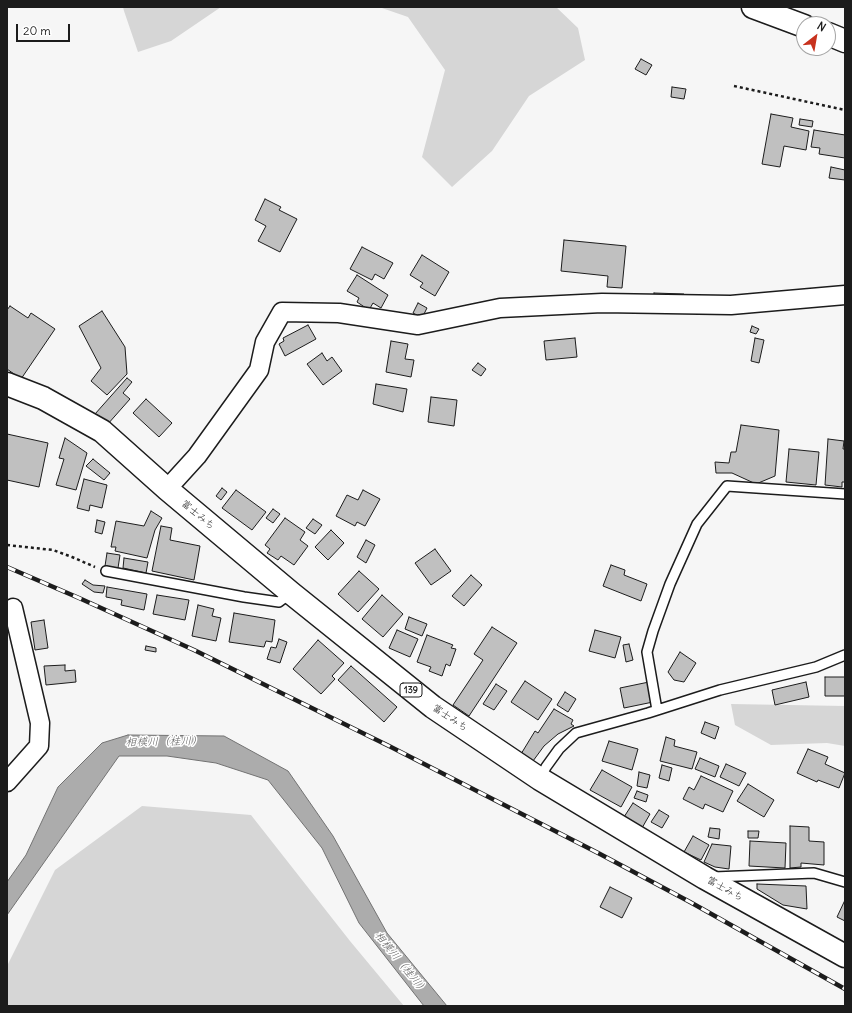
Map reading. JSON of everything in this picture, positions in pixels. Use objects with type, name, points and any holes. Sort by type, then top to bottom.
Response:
[{"type":"highway","points":[[753,7],[796,23]]},
{"type":"highway","name":"富士みち","points":[[7,384],[43,398],[102,430],[167,489],[291,593],[433,707],[540,779],[705,878],[845,956]]},
{"type":"street","points":[[167,489],[197,456],[259,370],[265,342],[282,312],[339,313],[418,325],[500,308],[602,303],[731,305],[845,295]]},
{"type":"street","points":[[7,782],[39,746],[40,723],[14,608]]},
{"type":"lane","points":[[657,710],[647,652],[649,645],[670,584],[697,524],[727,486],[845,494]]},
{"type":"lane","points":[[106,571],[244,597],[279,602],[291,593]]},
{"type":"lane","points":[[540,779],[546,767],[559,749],[576,733],[720,690],[816,667],[845,655]]},
{"type":"lane","points":[[705,878],[814,873],[845,882]]},
{"type":"path","points":[[734,86],[845,110]]},
{"type":"path","points":[[7,545],[53,550],[106,571]]},
{"type":"shaded area","points":[[123,7],[221,7],[171,41],[138,52]]},
{"type":"shaded area","points":[[379,7],[556,7],[578,28],[585,60],[529,96],[492,151],[452,187],[422,157],[445,70],[408,17]]},
{"type":"shaded area","points":[[731,704],[845,706],[845,746],[827,743],[771,745],[735,725]]},
{"type":"shaded area","points":[[142,806],[251,815],[350,941],[404,1006],[7,1006],[7,966],[55,870]]},
{"type":"water","name":"相模川（桂川）","points":[[128,735],[224,736],[288,771],[333,836],[387,933],[447,1006],[424,1006],[359,923],[322,848],[268,780],[216,763],[167,756],[119,756],[7,915],[7,882],[26,855],[58,787],[102,743]]},
{"type":"building","points":[[641,59],[652,65],[646,75],[635,69]]},
{"type":"building","points":[[672,87],[686,89],[684,99],[671,97]]},
{"type":"building","points":[[771,114],[793,118],[791,127],[809,131],[806,150],[784,146],[780,167],[762,164]]},
{"type":"building","points":[[800,119],[813,121],[812,127],[799,125]]},
{"type":"building","points":[[814,130],[845,135],[845,158],[819,154],[820,148],[811,147]]},
{"type":"building","points":[[831,167],[845,170],[845,180],[829,178]]},
{"type":"building","points":[[265,199],[281,207],[279,210],[297,219],[280,252],[258,241],[266,226],[255,220]]},
{"type":"building","points":[[564,240],[626,246],[622,288],[607,287],[608,276],[561,271]]},
{"type":"building","points":[[362,247],[393,263],[384,279],[375,274],[372,280],[350,269]]},
{"type":"building","points":[[422,255],[449,272],[435,296],[420,287],[423,283],[410,275]]},
{"type":"building","points":[[357,275],[388,295],[381,308],[373,303],[369,310],[357,302],[359,298],[347,291]]},
{"type":"building","points":[[654,293],[684,294],[683,301],[654,300]]},
{"type":"building","points":[[418,303],[427,308],[422,318],[413,313]]},
{"type":"building","points":[[10,306],[28,318],[31,313],[55,329],[21,379],[7,369],[7,310]]},
{"type":"building","points":[[102,311],[125,347],[127,374],[107,395],[91,381],[101,368],[79,326]]},
{"type":"building","points":[[308,325],[316,339],[285,356],[279,344],[284,341],[283,338]]},
{"type":"building","points":[[752,326],[759,329],[756,334],[750,332]]},
{"type":"building","points":[[575,338],[577,357],[546,360],[544,341]]},
{"type":"building","points":[[755,338],[764,340],[759,363],[751,361]]},
{"type":"building","points":[[391,341],[408,344],[405,359],[414,360],[411,377],[386,372]]},
{"type":"building","points":[[322,353],[327,361],[332,357],[342,371],[323,385],[307,364]]},
{"type":"building","points":[[478,363],[486,369],[481,376],[472,370]]},
{"type":"building","points":[[127,378],[132,382],[123,393],[130,399],[107,425],[95,414]]},
{"type":"building","points":[[376,384],[407,389],[403,412],[373,404]]},
{"type":"building","points":[[431,397],[457,400],[454,426],[428,422]]},
{"type":"building","points":[[146,399],[172,423],[159,437],[133,413]]},
{"type":"building","points":[[741,425],[779,430],[775,476],[756,484],[732,473],[716,473],[715,462],[729,463],[731,452],[736,452]]},
{"type":"building","points":[[7,434],[48,443],[39,487],[7,480]]},
{"type":"building","points":[[65,438],[87,453],[76,490],[56,485],[64,459],[59,458]]},
{"type":"building","points":[[828,439],[844,441],[845,482],[842,482],[842,487],[825,485]]},
{"type":"building","points":[[789,449],[819,452],[816,485],[786,482]]},
{"type":"building","points":[[93,459],[110,473],[104,480],[86,466]]},
{"type":"building","points":[[84,479],[107,485],[102,508],[90,505],[89,511],[77,508]]},
{"type":"building","points":[[222,488],[227,492],[221,500],[216,496]]},
{"type":"building","points":[[236,490],[266,512],[252,530],[222,508]]},
{"type":"building","points":[[363,490],[380,499],[365,526],[357,522],[355,526],[336,516],[347,495],[358,500]]},
{"type":"building","points":[[273,509],[280,514],[273,523],[266,518]]},
{"type":"building","points":[[151,511],[162,518],[155,530],[147,558],[115,551],[116,547],[111,547],[116,521],[144,526]]},
{"type":"building","points":[[285,518],[305,532],[300,540],[308,546],[294,565],[281,556],[278,560],[267,553],[270,549],[265,545]]},
{"type":"building","points":[[313,519],[322,525],[315,534],[306,528]]},
{"type":"building","points":[[97,520],[105,522],[102,534],[95,532]]},
{"type":"building","points":[[161,526],[172,528],[170,540],[200,546],[194,580],[152,571]]},
{"type":"building","points":[[331,530],[344,543],[328,560],[315,547]]},
{"type":"building","points":[[366,540],[375,545],[366,563],[357,557]]},
{"type":"building","points":[[435,549],[451,571],[431,585],[415,563]]},
{"type":"building","points":[[107,553],[120,555],[118,568],[105,566]]},
{"type":"building","points":[[124,558],[148,562],[146,573],[123,568]]},
{"type":"building","points":[[611,565],[625,570],[624,575],[647,584],[641,601],[603,586]]},
{"type":"building","points":[[359,571],[379,589],[358,612],[338,594]]},
{"type":"building","points":[[471,575],[482,585],[464,606],[452,596]]},
{"type":"building","points":[[85,580],[93,585],[105,586],[103,593],[94,592],[82,584]]},
{"type":"building","points":[[107,587],[147,594],[144,610],[121,605],[122,600],[106,597]]},
{"type":"building","points":[[157,595],[189,600],[185,620],[153,614]]},
{"type":"building","points":[[382,595],[403,614],[383,637],[362,619]]},
{"type":"building","points":[[198,605],[214,609],[212,616],[221,618],[216,641],[192,636]]},
{"type":"building","points":[[234,613],[275,620],[272,642],[266,641],[264,647],[229,642]]},
{"type":"building","points":[[409,617],[427,624],[422,636],[405,629]]},
{"type":"building","points":[[44,620],[48,648],[35,650],[31,622]]},
{"type":"building","points":[[492,627],[517,643],[469,716],[453,705],[483,660],[474,654]]},
{"type":"building","points":[[397,630],[418,639],[410,657],[389,648]]},
{"type":"building","points":[[595,630],[621,637],[615,658],[589,651]]},
{"type":"building","points":[[427,635],[453,645],[451,648],[456,649],[450,666],[446,664],[442,676],[429,671],[431,667],[417,662]]},
{"type":"building","points":[[279,639],[287,642],[280,663],[267,659],[271,647],[276,648]]},
{"type":"building","points":[[318,640],[344,663],[332,676],[335,679],[321,694],[293,669]]},
{"type":"building","points":[[629,644],[633,660],[626,662],[623,645]]},
{"type":"building","points":[[146,646],[156,648],[156,652],[145,650]]},
{"type":"building","points":[[680,652],[696,663],[684,682],[674,680],[668,672]]},
{"type":"building","points":[[65,665],[65,671],[75,670],[76,682],[46,685],[44,666]]},
{"type":"building","points":[[351,666],[397,707],[384,722],[338,680]]},
{"type":"building","points":[[825,677],[845,677],[845,696],[825,696]]},
{"type":"building","points":[[525,681],[552,699],[538,720],[511,702]]},
{"type":"building","points":[[649,682],[653,702],[624,708],[620,688]]},
{"type":"building","points":[[806,682],[809,697],[775,705],[772,690]]},
{"type":"building","points":[[496,684],[507,691],[494,710],[483,704]]},
{"type":"building","points":[[565,692],[576,699],[568,712],[557,705]]},
{"type":"building","points":[[554,709],[573,720],[571,724],[574,726],[558,734],[544,746],[533,761],[521,754],[535,731],[538,733]]},
{"type":"building","points":[[705,722],[719,727],[715,739],[701,733]]},
{"type":"building","points":[[666,737],[675,740],[674,746],[697,752],[692,769],[660,761]]},
{"type":"building","points":[[609,741],[638,749],[632,770],[602,761]]},
{"type":"building","points":[[808,749],[828,757],[825,764],[845,773],[839,788],[818,780],[817,782],[797,773]]},
{"type":"building","points":[[700,758],[719,766],[715,777],[695,769]]},
{"type":"building","points":[[726,764],[746,773],[739,786],[720,777]]},
{"type":"building","points":[[662,765],[672,768],[669,781],[659,778]]},
{"type":"building","points":[[602,770],[632,787],[621,807],[590,790]]},
{"type":"building","points":[[639,772],[650,775],[647,788],[637,786]]},
{"type":"building","points":[[701,776],[733,791],[723,812],[705,804],[703,809],[683,799],[689,787],[694,790]]},
{"type":"building","points":[[748,784],[774,800],[764,817],[737,801]]},
{"type":"building","points":[[637,791],[648,795],[646,802],[634,798]]},
{"type":"building","points":[[633,803],[650,814],[642,828],[624,817]]},
{"type":"building","points":[[659,810],[669,816],[662,828],[651,822]]},
{"type":"building","points":[[790,826],[809,827],[809,841],[824,842],[824,865],[801,863],[801,867],[790,868]]},
{"type":"building","points":[[710,828],[720,829],[719,839],[708,837]]},
{"type":"building","points":[[748,831],[759,831],[758,838],[748,838]]},
{"type":"building","points":[[693,836],[709,845],[701,860],[684,852]]},
{"type":"building","points":[[750,841],[786,843],[785,868],[749,866]]},
{"type":"building","points":[[712,844],[731,846],[729,869],[715,867],[704,862]]},
{"type":"building","points":[[757,884],[806,886],[807,909],[783,905],[757,889]]},
{"type":"building","points":[[610,887],[632,898],[622,918],[600,907]]},
{"type":"building","points":[[845,900],[845,921],[837,917]]},
{"type":"railway","points":[[7,567],[194,650],[389,746],[600,854],[690,902],[845,989]]}]
